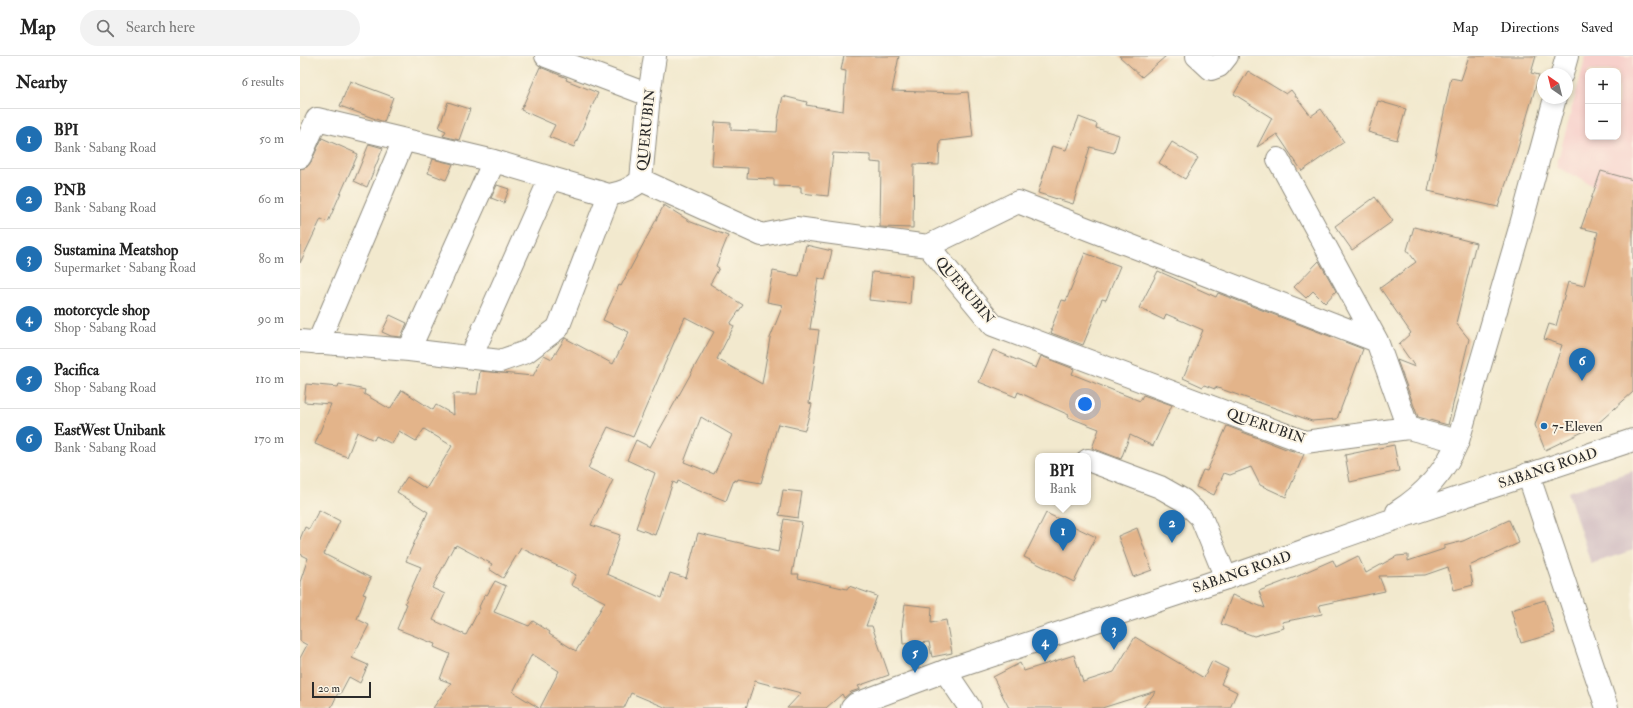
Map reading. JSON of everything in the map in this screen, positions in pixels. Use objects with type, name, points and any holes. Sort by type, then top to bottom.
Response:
[{"type":"street","points":[[546,56],[649,95]]},
{"type":"street","name":"QUERUBIN","points":[[655,56],[649,95],[641,180],[762,235],[796,228],[928,246],[993,325],[1305,442],[1408,428]]},
{"type":"street","points":[[1197,56],[1211,69],[1219,66],[1227,56]]},
{"type":"street","points":[[1564,68],[1567,56]]},
{"type":"street","points":[[1374,526],[1401,509],[1423,491],[1447,461],[1458,441],[1520,228],[1553,104]]},
{"type":"street","points":[[300,157],[317,120],[494,162],[609,195],[618,194],[635,186],[641,180]]},
{"type":"street","points":[[404,140],[309,342],[409,350],[500,361],[526,352],[558,328],[609,195]]},
{"type":"street","points":[[1278,159],[1377,340],[1408,428],[1458,441]]},
{"type":"street","points":[[409,350],[494,162]]},
{"type":"street","points":[[471,357],[550,179]]},
{"type":"street","points":[[928,246],[1018,202],[1377,340]]},
{"type":"street","name":"SABANG ROAD","points":[[852,708],[856,704],[945,671],[1226,578],[1374,526],[1633,440]]},
{"type":"street","points":[[1091,461],[1160,487],[1183,500],[1201,517],[1226,578]]},
{"type":"street","points":[[1528,474],[1607,708]]},
{"type":"street","points":[[945,671],[970,708]]},
{"type":"shaded area","points":[[1586,56],[1633,56],[1633,209],[1583,180],[1556,167]]},
{"type":"shaded area","points":[[1633,471],[1633,550],[1591,564],[1568,492]]},
{"type":"building","points":[[844,56],[899,56],[892,91],[968,92],[973,137],[940,141],[939,165],[914,164],[913,228],[880,227],[881,163],[871,162],[871,155],[833,153],[828,196],[801,193],[801,187],[774,186],[774,179],[747,178],[748,168],[712,166],[715,122],[731,123],[731,130],[777,132],[783,96],[807,102],[806,105],[843,111],[846,71],[841,70]]},
{"type":"building","points":[[1119,56],[1166,56],[1142,77]]},
{"type":"building","points":[[1469,56],[1536,56],[1531,73],[1537,74],[1537,82],[1517,151],[1498,207],[1428,191],[1451,78],[1461,80]]},
{"type":"building","points":[[540,67],[567,78],[566,80],[598,93],[574,147],[549,137],[555,125],[521,110]]},
{"type":"building","points":[[1248,71],[1286,94],[1291,90],[1311,116],[1321,109],[1344,142],[1302,171],[1277,134],[1257,147],[1272,118],[1234,94]]},
{"type":"building","points":[[350,81],[393,97],[384,122],[340,106]]},
{"type":"building","points":[[1378,101],[1406,109],[1397,140],[1368,132]]},
{"type":"building","points":[[448,102],[470,109],[459,140],[443,136],[446,131],[439,128]]},
{"type":"building","points":[[1079,117],[1097,124],[1096,128],[1119,135],[1114,153],[1090,147],[1073,204],[1038,193],[1052,146],[1066,150]]},
{"type":"building","points":[[322,138],[358,154],[328,222],[321,219],[300,263],[300,169],[307,167],[311,162]]},
{"type":"building","points":[[1172,142],[1198,158],[1185,179],[1159,163]]},
{"type":"building","points":[[369,144],[383,148],[367,187],[354,181]]},
{"type":"building","points":[[433,159],[453,164],[446,180],[428,173]]},
{"type":"building","points":[[1601,171],[1633,180],[1633,392],[1595,426],[1545,450],[1535,425],[1562,345],[1544,339],[1549,324],[1556,326],[1568,282],[1584,286],[1598,232],[1581,228]]},
{"type":"building","points":[[497,185],[509,189],[504,203],[491,198]]},
{"type":"building","points":[[1375,197],[1393,221],[1352,250],[1335,226]]},
{"type":"building","points":[[664,205],[691,222],[728,236],[716,266],[719,268],[710,284],[743,305],[730,324],[734,326],[717,359],[762,384],[770,338],[783,305],[767,302],[773,271],[799,276],[806,245],[832,251],[825,280],[818,278],[810,329],[819,330],[809,403],[812,404],[805,430],[778,424],[761,483],[738,479],[737,481],[734,480],[726,501],[678,481],[677,484],[673,482],[655,535],[636,528],[655,473],[627,460],[636,440],[650,447],[714,332],[685,317],[633,437],[608,427],[588,468],[613,480],[591,525],[620,535],[607,574],[662,598],[670,573],[686,578],[698,533],[778,552],[784,519],[802,522],[792,574],[799,574],[798,578],[847,589],[849,586],[877,596],[866,626],[872,626],[889,675],[858,686],[860,689],[851,692],[844,698],[842,694],[826,708],[787,708],[801,693],[755,681],[746,708],[667,708],[631,693],[624,708],[540,708],[559,671],[532,654],[513,692],[539,708],[433,708],[451,683],[440,679],[450,654],[434,647],[435,644],[397,629],[407,604],[405,603],[421,567],[406,561],[428,512],[397,492],[407,477],[426,489],[452,446],[424,429],[416,441],[399,431],[392,444],[376,436],[374,440],[357,432],[347,457],[315,444],[331,404],[304,402],[306,384],[338,387],[339,384],[365,390],[364,394],[390,409],[402,390],[433,410],[436,405],[454,415],[453,394],[477,394],[480,371],[533,376],[544,355],[552,359],[565,338],[613,364],[629,332],[603,320],[619,285],[621,286]],"holes":[[[701,417],[732,435],[714,474],[684,462]],[[456,545],[492,564],[489,569],[503,578],[521,548],[576,575],[571,585],[605,602],[576,651],[549,634],[550,632],[533,621],[529,626],[494,612],[506,586],[495,581],[487,595],[485,594],[479,607],[480,608],[466,635],[433,620],[445,594],[432,588],[454,546],[455,547]]]},
{"type":"building","points":[[1414,227],[1476,243],[1456,323],[1469,339],[1448,425],[1418,417],[1397,360],[1415,367],[1399,344],[1411,333],[1380,288],[1416,262],[1407,250]]},
{"type":"building","points":[[1085,253],[1120,266],[1106,300],[1102,299],[1083,345],[1051,333],[1053,330],[1051,329],[1062,300],[1066,301]]},
{"type":"building","points":[[1319,261],[1336,291],[1325,303],[1313,291],[1306,298],[1294,287]]},
{"type":"building","points":[[1158,271],[1216,297],[1218,293],[1363,349],[1337,419],[1312,421],[1215,387],[1215,389],[1204,385],[1203,387],[1183,378],[1203,330],[1166,314],[1164,320],[1139,308]]},
{"type":"building","points":[[872,272],[912,276],[910,304],[869,300]]},
{"type":"building","points":[[390,315],[407,323],[401,337],[391,336],[382,332]]},
{"type":"building","points":[[993,350],[1036,368],[1041,356],[1074,369],[1072,374],[1140,401],[1143,395],[1172,405],[1153,446],[1130,435],[1121,459],[1092,448],[1099,429],[1068,417],[1069,415],[1018,392],[1016,397],[979,382]]},
{"type":"building","points":[[1227,426],[1286,449],[1304,454],[1286,497],[1260,485],[1251,467],[1230,475],[1224,473],[1214,495],[1196,487],[1203,470],[1207,471]]},
{"type":"building","points":[[1394,445],[1399,471],[1350,482],[1345,455]]},
{"type":"building","points":[[783,490],[802,492],[798,518],[779,515]]},
{"type":"building","points":[[319,510],[340,521],[324,554],[371,578],[363,594],[366,595],[357,619],[369,625],[352,658],[368,665],[360,683],[349,677],[340,694],[338,693],[331,708],[300,708],[300,658],[307,645],[300,641],[300,582],[308,558],[300,554],[300,539],[305,527],[309,529]]},
{"type":"building","points":[[1046,513],[1096,537],[1074,582],[1024,557]]},
{"type":"building","points":[[1509,520],[1519,543],[1469,566],[1473,585],[1454,590],[1448,567],[1425,575],[1379,576],[1385,591],[1319,605],[1322,614],[1282,622],[1284,628],[1254,636],[1221,624],[1232,595],[1265,608],[1259,591],[1301,575],[1333,560],[1336,567],[1358,556],[1366,573],[1397,556],[1408,555],[1408,561],[1444,549],[1444,546],[1463,541]]},
{"type":"building","points":[[1137,528],[1152,570],[1133,577],[1118,536]]},
{"type":"building","points":[[1545,600],[1555,633],[1521,643],[1511,610]]},
{"type":"building","points":[[905,604],[932,607],[931,623],[946,620],[952,653],[932,657],[929,642],[903,644],[902,628]]},
{"type":"building","points":[[1135,637],[1204,678],[1212,661],[1228,669],[1221,684],[1237,692],[1230,708],[1143,708],[1156,691],[1102,708],[1009,708],[993,677],[1020,663],[1024,671],[1074,655],[1083,682],[1114,672]]},
{"type":"place","name":"EastWest Unibank","points":[[1582,381]]},
{"type":"place","name":"7-Eleven","points":[[1544,426]]},
{"type":"place","name":"PNB","points":[[1172,543]]},
{"type":"place","name":"BPI","points":[[1063,551]]},
{"type":"place","name":"Sustamina Meatshop","points":[[1114,650]]},
{"type":"place","name":"motorcycle shop","points":[[1045,662]]},
{"type":"place","name":"Pacifica","points":[[915,673]]}]
